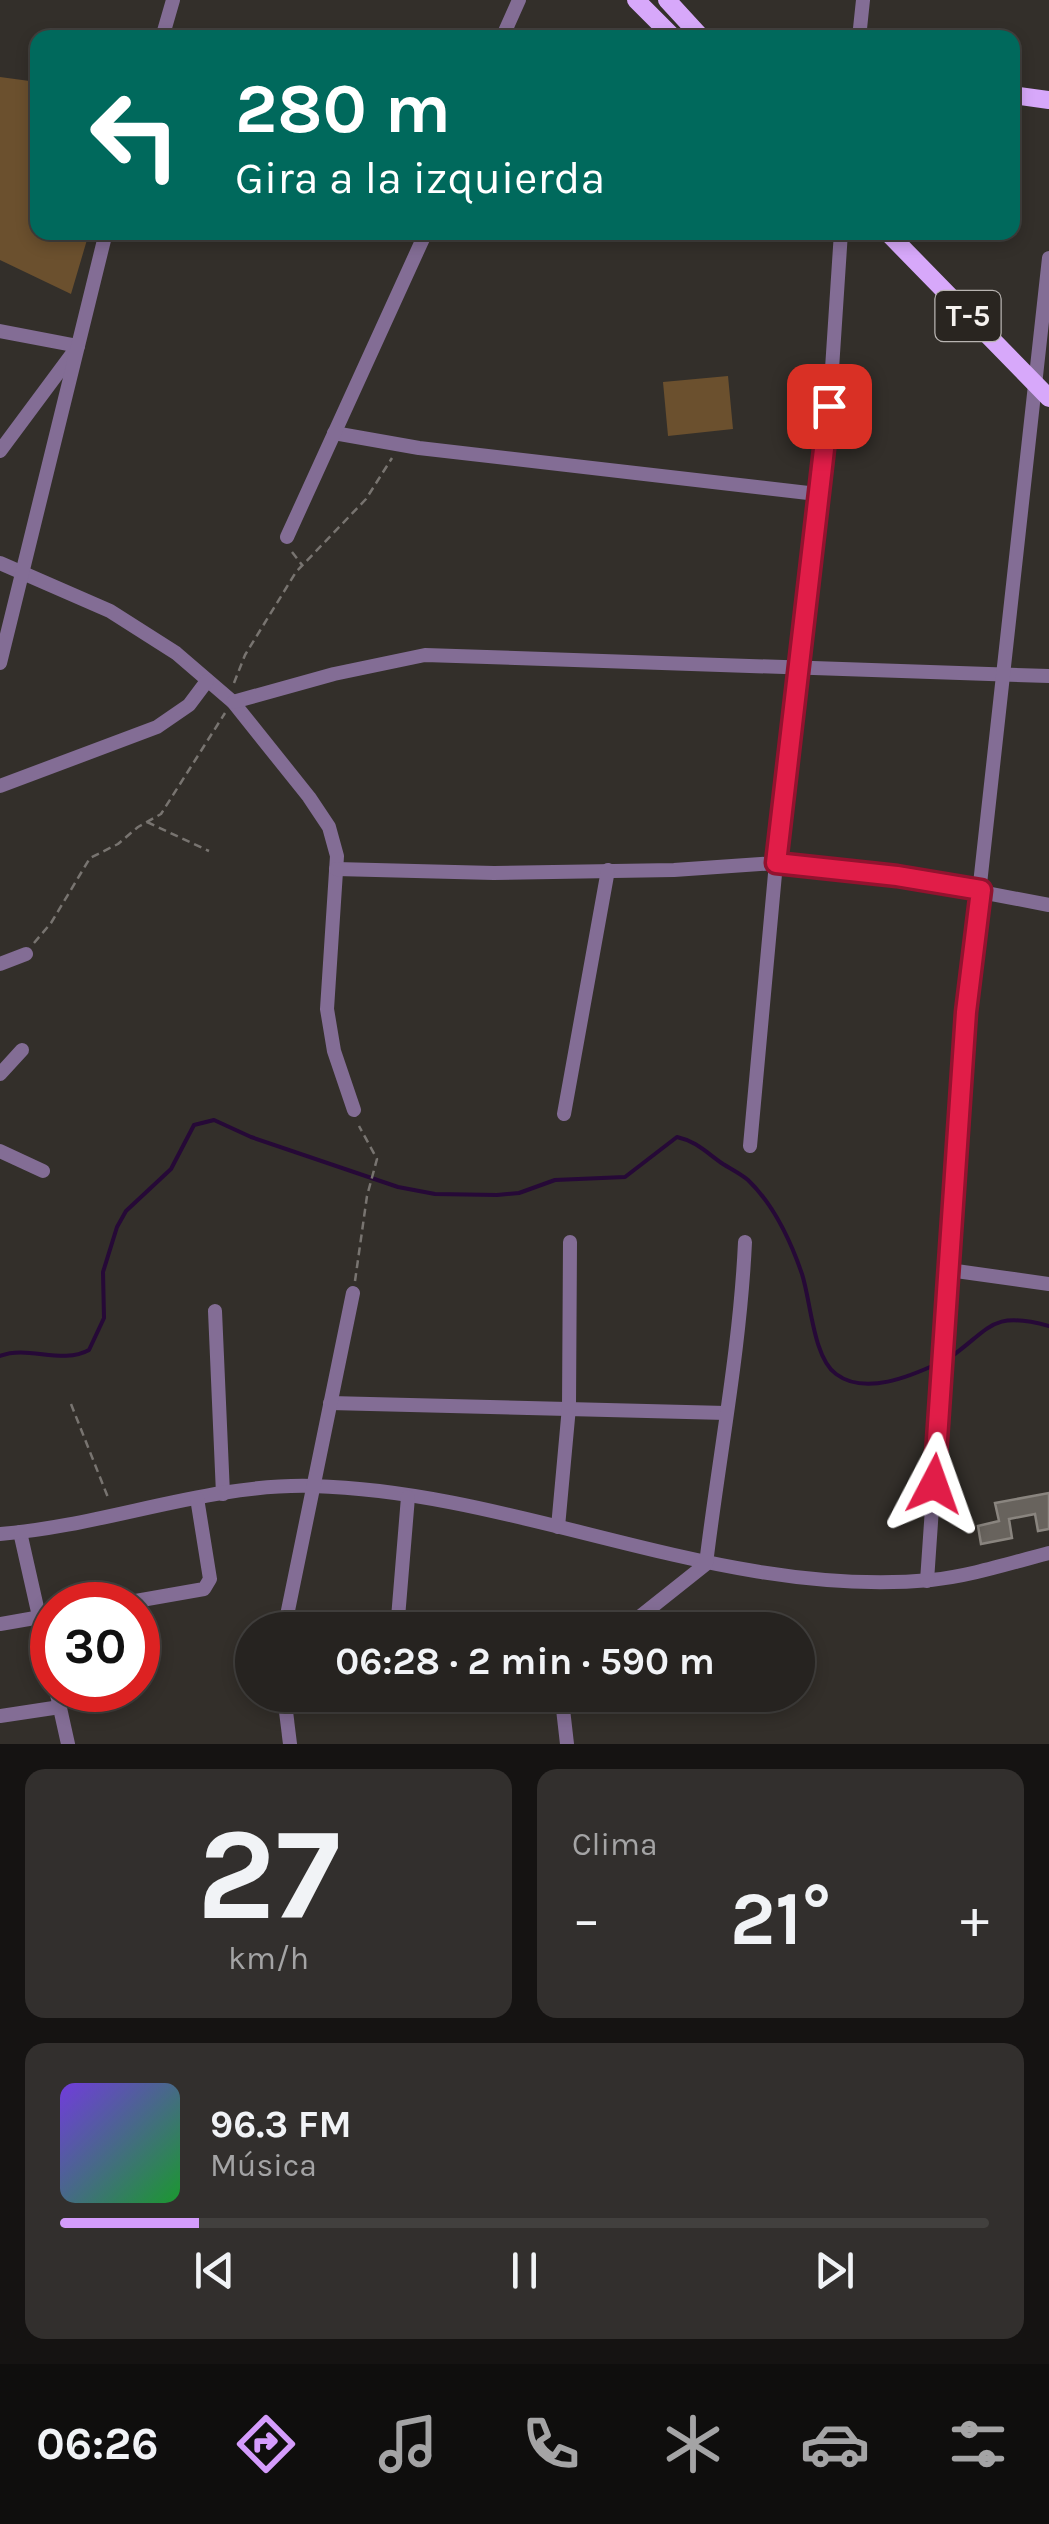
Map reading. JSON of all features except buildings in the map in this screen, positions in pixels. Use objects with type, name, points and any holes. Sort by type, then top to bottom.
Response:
[{"type":"main road","points":[[636,0],[666,30]]},
{"type":"main road","points":[[667,0],[695,30]]},
{"type":"main road","points":[[1020,96],[1049,100]]},
{"type":"main road","name":"T-5","points":[[895,240],[1042,392]]},
{"type":"street","points":[[164,30],[173,0]]},
{"type":"street","points":[[506,30],[519,0]]},
{"type":"street","points":[[860,30],[863,0]]},
{"type":"street","points":[[0,662],[104,240]]},
{"type":"street","points":[[287,538],[422,240]]},
{"type":"street","points":[[750,1146],[776,863],[832,384],[841,240]]},
{"type":"street","points":[[927,1580],[966,1012],[1002,676],[1042,392],[1049,258]]},
{"type":"street","points":[[0,331],[78,346]]},
{"type":"street","points":[[0,451],[78,346]]},
{"type":"street","points":[[334,433],[817,494]]},
{"type":"street","points":[[0,564],[110,611],[136,626],[207,681],[233,702],[329,827],[336,870],[327,1009],[334,1051],[354,1110]]},
{"type":"street","points":[[233,702],[425,654],[1049,676]]},
{"type":"street","points":[[0,786],[157,727],[188,705],[207,681]]},
{"type":"street","points":[[336,870],[427,874],[776,863],[897,876],[1049,905]]},
{"type":"street","points":[[564,1114],[608,870]]},
{"type":"street","points":[[0,964],[26,954]]},
{"type":"street","points":[[0,1074],[22,1050]]},
{"type":"street","points":[[0,1151],[42,1171]]},
{"type":"street","points":[[558,1527],[569,1407],[570,1242]]},
{"type":"street","points":[[646,1612],[706,1564],[740,1328],[745,1242]]},
{"type":"street","points":[[948,1270],[1049,1284]]},
{"type":"street","points":[[288,1612],[353,1294]]},
{"type":"street","points":[[215,1311],[223,1494]]},
{"type":"street","points":[[330,1404],[726,1413]]},
{"type":"street","points":[[0,1534],[223,1494],[314,1486],[468,1505],[706,1564],[807,1579],[927,1580],[970,1574],[1049,1553]]},
{"type":"street","points":[[399,1612],[408,1497]]},
{"type":"street","points":[[160,1597],[204,1590],[208,1585],[197,1498]]},
{"type":"street","points":[[20,1532],[35,1582]]},
{"type":"street","points":[[0,1624],[30,1619]]},
{"type":"street","points":[[0,1716],[30,1712]]},
{"type":"street","points":[[61,1712],[68,1744]]},
{"type":"street","points":[[286,1712],[290,1744]]},
{"type":"street","points":[[563,1712],[567,1744]]},
{"type":"path","points":[[26,954],[90,858],[128,839],[161,814],[233,702],[233,686],[273,606],[302,565],[366,499],[401,444]]},
{"type":"path","points":[[287,538],[287,545],[302,565]]},
{"type":"path","points":[[146,822],[209,851]]},
{"type":"path","points":[[353,1294],[377,1159],[354,1110]]},
{"type":"path","points":[[71,1404],[116,1515]]},
{"type":"shaded area","points":[[0,77],[30,81],[30,240],[87,240],[71,294],[0,260]]},
{"type":"shaded area","points":[[728,376],[733,429],[668,436],[663,382]]},
{"type":"waterway","points":[[0,1356],[68,1356],[89,1350],[104,1318],[103,1272],[117,1227],[126,1211],[171,1169],[194,1125],[214,1120],[251,1137],[398,1187],[435,1194],[497,1195],[519,1193],[555,1180],[625,1177],[677,1137],[684,1139],[748,1180],[773,1212],[802,1274],[822,1355],[836,1374],[874,1384],[939,1363]]},
{"type":"waterway","points":[[948,1359],[992,1325],[1014,1320],[1049,1326]]},
{"type":"route","points":[[829,406],[776,863],[981,890],[966,1012],[934,1484]]}]
